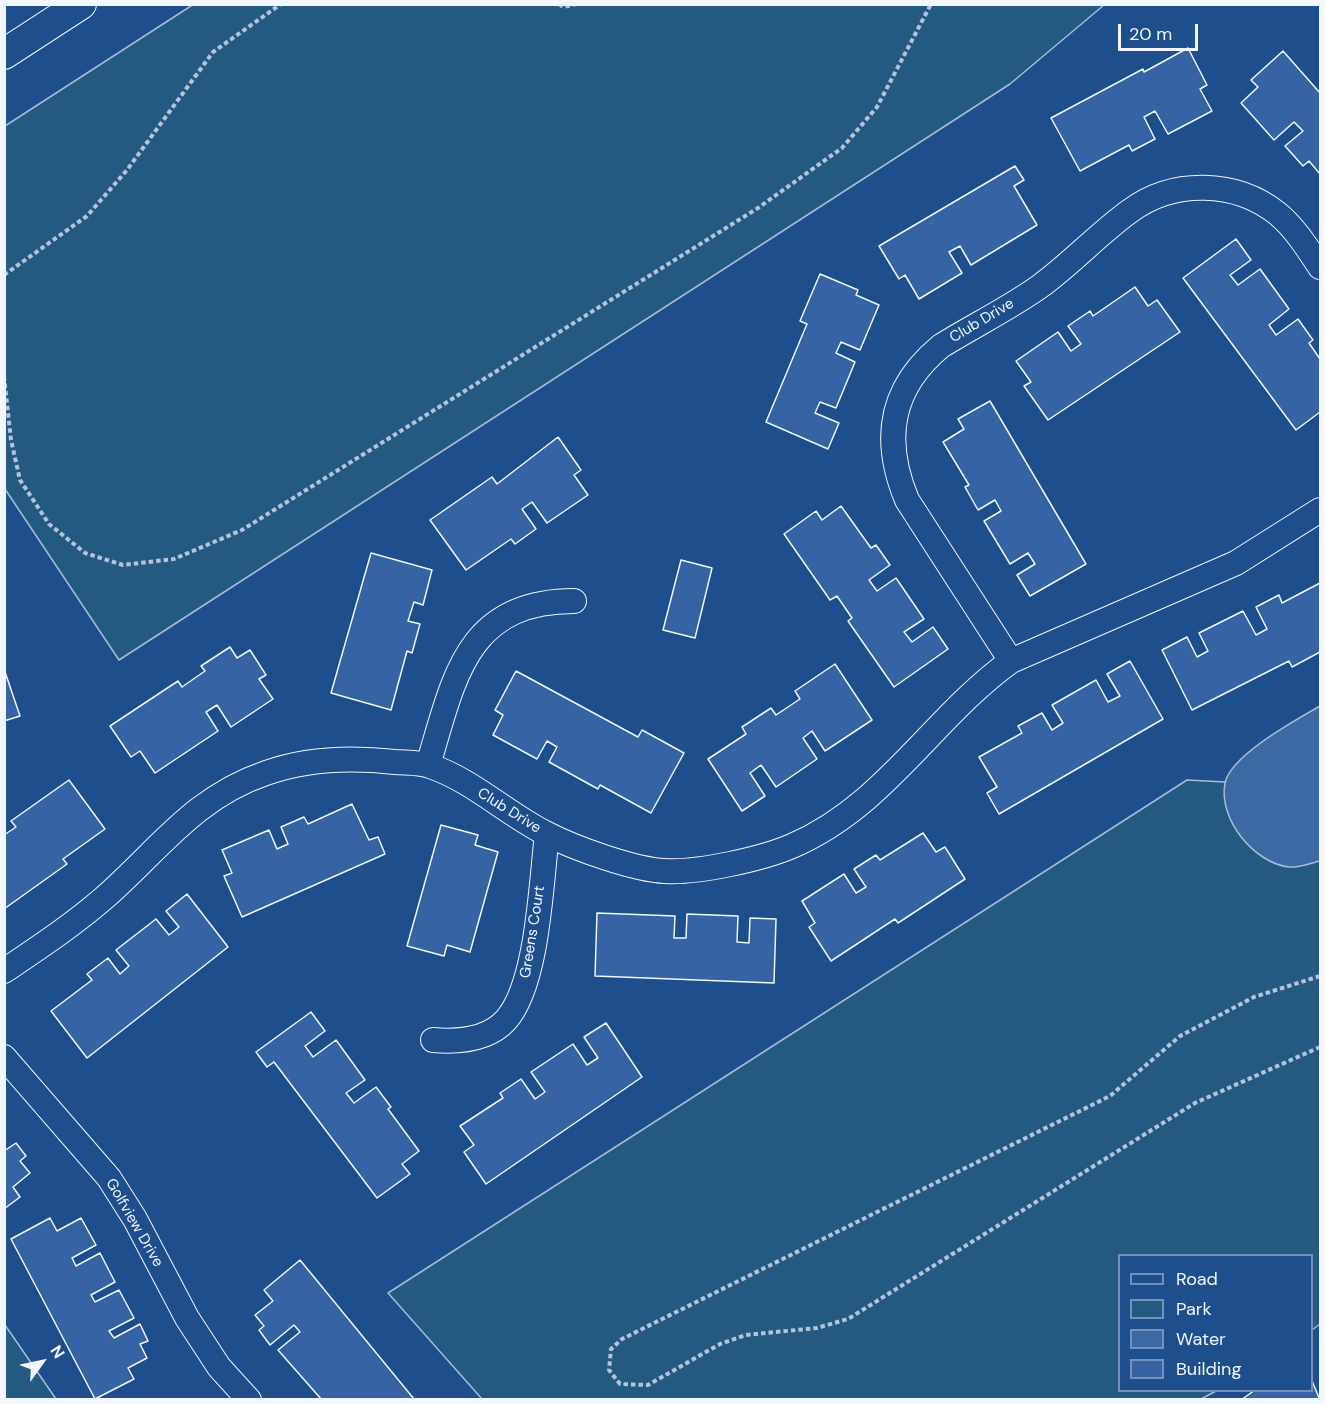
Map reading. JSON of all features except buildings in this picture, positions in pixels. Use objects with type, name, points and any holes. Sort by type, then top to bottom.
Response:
[{"type":"street","points":[[4,54],[81,4]]},
{"type":"street","name":"Club Drive","points":[[1011,661],[907,500],[899,482],[893,455],[894,412],[913,376],[928,357],[941,346],[1038,287],[1131,210],[1163,194],[1183,188],[1224,188],[1259,202],[1278,214],[1300,238],[1320,267]]},
{"type":"street","name":"Club Drive","points":[[4,971],[105,897],[175,826],[232,788],[275,770],[335,759],[428,765],[456,778],[547,834],[598,855],[664,871],[741,862],[782,850],[834,825],[867,800],[983,681],[1011,661],[1236,563],[1320,510]]},
{"type":"street","points":[[428,765],[456,675],[472,647],[491,625],[504,615],[527,605],[573,601]]},
{"type":"street","name":"Greens Court","points":[[433,1040],[456,1042],[481,1036],[505,1022],[521,997],[531,959],[547,834]]},
{"type":"street","name":"Golfview Drive","points":[[4,1057],[109,1178],[135,1219],[187,1318],[219,1367],[249,1400]]},
{"type":"path","points":[[4,275],[87,216],[127,170],[213,52],[280,4]]},
{"type":"path","points":[[559,4],[562,7],[577,4]]},
{"type":"path","points":[[4,376],[11,440],[20,480],[49,524],[85,553],[123,565],[174,559],[242,530],[758,208],[842,148],[877,107],[932,4]]},
{"type":"path","points":[[1320,976],[1254,997],[1180,1036],[1110,1096],[622,1339],[611,1349],[609,1370],[620,1384],[648,1385],[720,1344],[746,1335],[817,1328],[848,1319],[1195,1103],[1320,1047]]},
{"type":"green space","points":[[194,4],[1104,5],[1010,84],[119,660],[5,489],[5,126]]},
{"type":"green space","points":[[1320,706],[1320,1324],[1313,1329],[1313,1254],[1118,1254],[1118,1392],[1214,1392],[1201,1399],[482,1399],[388,1293],[1187,780],[1225,782],[1244,758],[1280,730]]},
{"type":"green space","points":[[5,1325],[56,1399],[5,1399]]},
{"type":"water","points":[[1320,706],[1320,861],[1289,867],[1276,864],[1263,857],[1241,837],[1227,811],[1224,797],[1225,783],[1230,772],[1251,750]]}]
